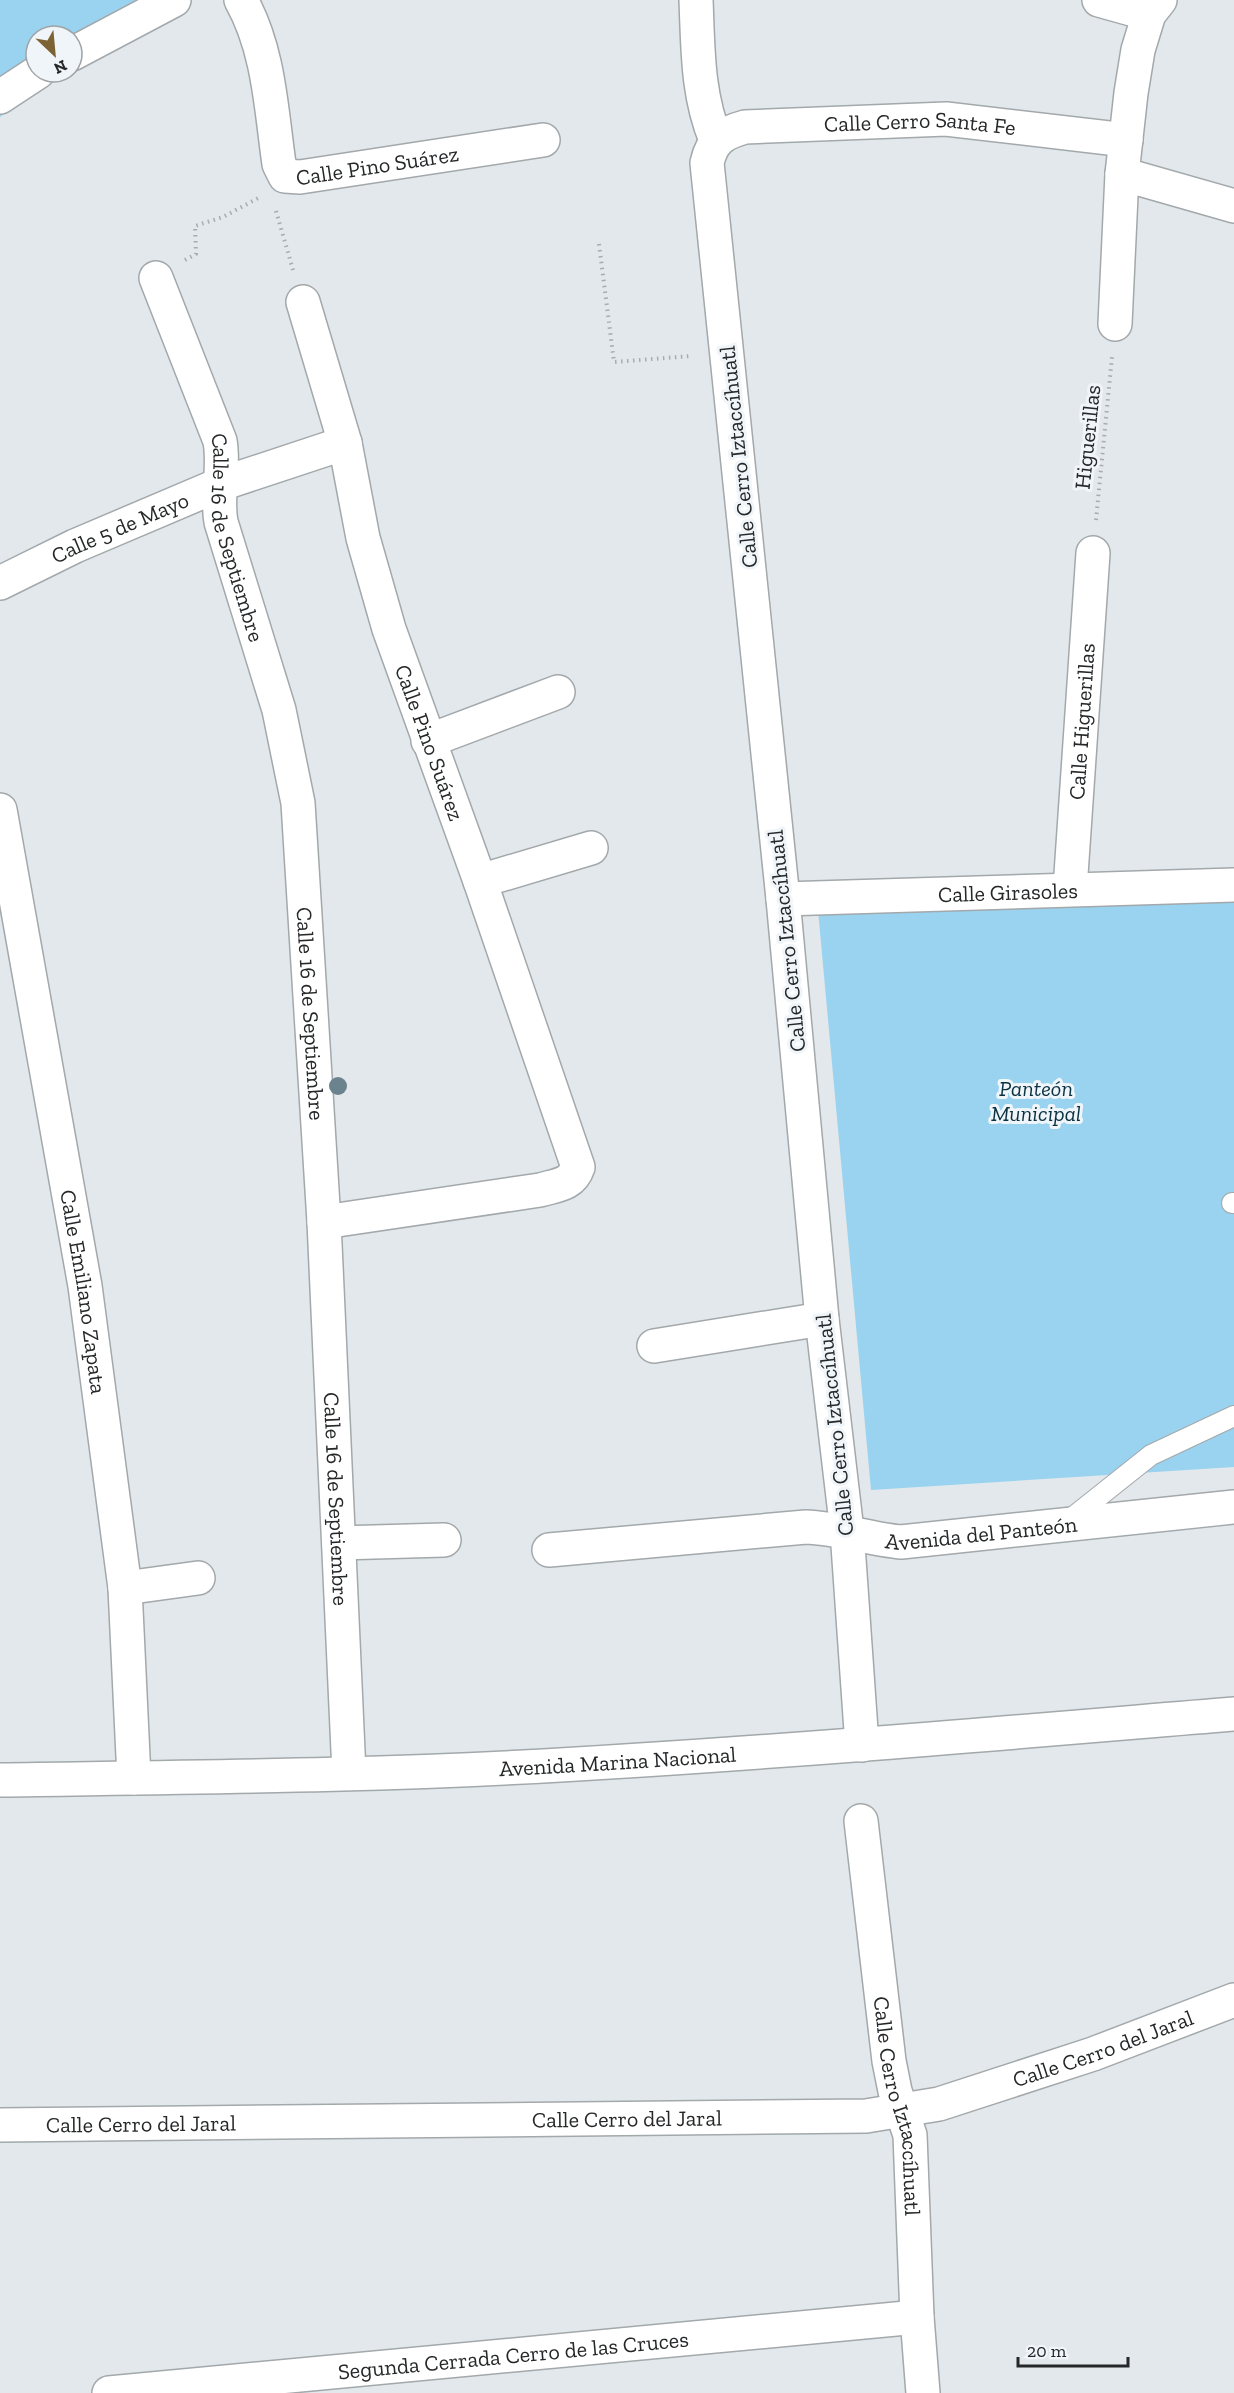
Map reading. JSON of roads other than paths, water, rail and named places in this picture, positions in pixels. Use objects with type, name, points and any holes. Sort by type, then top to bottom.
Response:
[{"type":"street","points":[[84,48],[174,0]]},
{"type":"street","name":"Calle Pino Suárez","points":[[241,0],[254,23],[262,47],[279,164],[278,181],[543,140]]},
{"type":"street","points":[[696,0],[700,81],[708,120],[716,140]]},
{"type":"street","points":[[1099,0],[1154,7],[1132,82],[1122,174],[1115,324]]},
{"type":"street","points":[[0,97],[24,81]]},
{"type":"street","name":"Calle Cerro Santa Fe","points":[[716,140],[726,132],[745,127],[946,119],[1126,140]]},
{"type":"street","name":"Calle Cerro Iztaccíhuatl","points":[[716,140],[707,163],[783,899],[822,1319],[847,1531],[862,1745]]},
{"type":"street","points":[[1122,174],[1234,206]]},
{"type":"street","name":"Calle 16 de Septiembre","points":[[156,278],[220,441],[223,458],[218,506],[221,522],[279,710],[298,803],[324,1222],[349,1773]]},
{"type":"street","name":"Calle Pino Suárez","points":[[303,302],[345,443],[363,538],[389,629],[480,880],[578,1167],[575,1176],[566,1183],[540,1190],[324,1222]]},
{"type":"street","name":"Calle 5 de Mayo","points":[[0,583],[75,546],[221,484],[345,443]]},
{"type":"street","name":"Calle Higuerillas","points":[[1070,889],[1092,553]]},
{"type":"street","points":[[428,741],[558,692]]},
{"type":"street","name":"Calle Emiliano Zapata","points":[[0,810],[86,1286],[125,1588],[134,1778]]},
{"type":"street","points":[[480,880],[591,848]]},
{"type":"street","name":"Calle Girasoles","points":[[783,899],[1234,885]]},
{"type":"street","points":[[654,1346],[822,1319]]},
{"type":"street","name":"Avenida del Panteón","points":[[549,1550],[806,1527],[833,1528],[874,1539],[901,1542],[1234,1507]]},
{"type":"street","points":[[339,1543],[444,1540]]},
{"type":"street","points":[[125,1588],[198,1578]]},
{"type":"street","name":"Avenida Marina Nacional","points":[[0,1780],[349,1773],[575,1764],[862,1745],[1234,1714]]},
{"type":"street","name":"Calle Cerro Iztaccíhuatl","points":[[861,1821],[889,2061],[895,2091],[910,2135],[912,2152],[917,2317],[923,2393]]},
{"type":"street","name":"Calle Cerro del Jaral","points":[[0,2126],[866,2116],[902,2112],[939,2104],[1092,2054],[1234,2000]]},
{"type":"street","name":"Segunda Cerrada Cerro de las Cruces","points":[[109,2393],[917,2317]]},
{"type":"lane","points":[[1065,1524],[1151,1455],[1234,1416]]},
{"type":"park label","name":"Panteón Municipal","points":[[1036,1100]]}]
